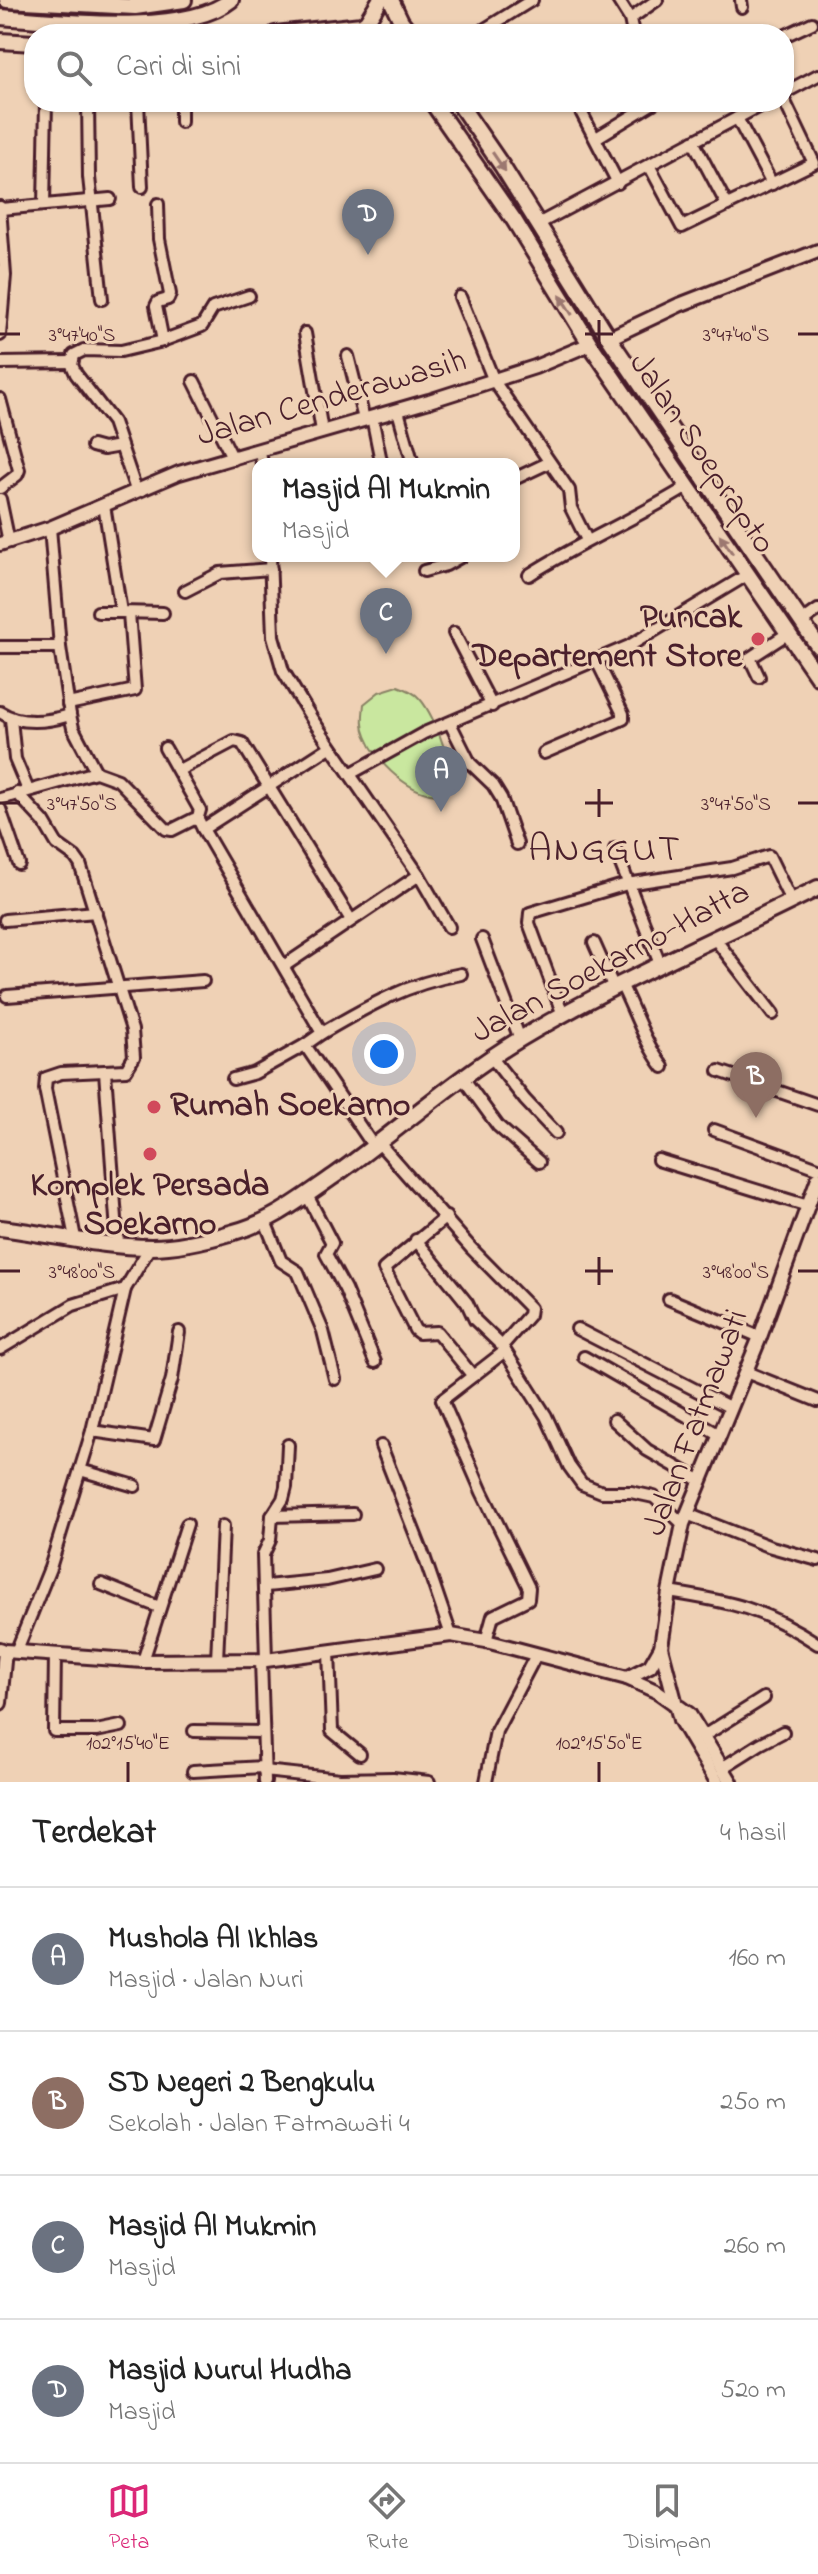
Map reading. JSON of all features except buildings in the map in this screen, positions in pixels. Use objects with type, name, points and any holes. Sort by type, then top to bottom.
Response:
[{"type":"main road","points":[[7,0],[148,7],[184,0]]},
{"type":"main road","points":[[363,24],[380,0]]},
{"type":"main road","points":[[391,0],[403,24]]},
{"type":"main road","points":[[0,17],[152,23],[196,15],[229,1]]},
{"type":"main road","points":[[0,41],[24,42]]},
{"type":"main road","name":"Jalan Soeprapto","points":[[439,112],[514,220],[590,344],[818,677]]},
{"type":"main road","name":"Jalan Soeprapto","points":[[465,112],[609,338],[818,646]]},
{"type":"main road","name":"Jalan Soekarno-Hatta","points":[[0,1228],[150,1247],[197,1241],[265,1221],[307,1195],[520,1039],[660,964],[818,888]]},
{"type":"street","points":[[493,24],[532,0]]},
{"type":"street","points":[[618,0],[631,24]]},
{"type":"street","points":[[630,19],[657,0]]},
{"type":"street","points":[[794,31],[812,23]]},
{"type":"street","points":[[794,88],[818,75]]},
{"type":"street","points":[[44,205],[46,112]]},
{"type":"street","points":[[88,112],[91,200],[102,299]]},
{"type":"street","points":[[138,112],[142,187]]},
{"type":"street","points":[[181,112],[181,122]]},
{"type":"street","points":[[582,112],[618,183]]},
{"type":"street","points":[[596,138],[639,112]]},
{"type":"street","points":[[538,224],[748,112]]},
{"type":"street","points":[[649,165],[682,227],[814,163],[790,112]]},
{"type":"street","points":[[737,118],[772,184]]},
{"type":"street","points":[[693,141],[727,205]]},
{"type":"street","points":[[0,335],[5,275],[0,208],[110,199]]},
{"type":"street","points":[[158,204],[159,239],[170,294],[167,300],[158,302],[156,306],[163,341]]},
{"type":"street","points":[[609,338],[740,279],[818,251]]},
{"type":"street","points":[[136,490],[113,422],[76,374],[72,362],[74,355],[80,351],[121,351],[163,341],[204,325],[213,308],[249,296]]},
{"type":"street","points":[[460,297],[494,381],[569,490],[571,508],[587,540]]},
{"type":"street","points":[[305,333],[322,431]]},
{"type":"street","name":"Jalan Cenderawasih","points":[[261,458],[322,431],[494,381],[590,344]]},
{"type":"street","points":[[348,356],[380,458]]},
{"type":"street","points":[[0,363],[72,362]]},
{"type":"street","points":[[194,381],[233,459]]},
{"type":"street","points":[[0,399],[19,470],[0,488]]},
{"type":"street","points":[[398,411],[411,458]]},
{"type":"street","points":[[92,446],[103,449],[120,446]]},
{"type":"street","name":"Jalan Cenderawasih","points":[[4,543],[50,528],[179,473],[233,459],[252,458]]},
{"type":"street","points":[[520,476],[548,463]]},
{"type":"street","points":[[529,575],[687,487]]},
{"type":"street","points":[[0,499],[4,543]]},
{"type":"street","points":[[0,712],[11,719],[53,720],[69,710],[135,690],[125,613],[104,505]]},
{"type":"street","points":[[50,528],[60,647],[69,710],[73,728],[96,772]]},
{"type":"street","points":[[270,562],[271,613],[278,657],[288,680],[330,747],[419,875],[449,927]]},
{"type":"street","points":[[424,571],[451,562]]},
{"type":"street","points":[[185,591],[220,573],[271,569]]},
{"type":"street","points":[[350,774],[407,742],[597,661],[662,628],[747,575]]},
{"type":"street","points":[[801,622],[818,610]]},
{"type":"street","points":[[98,612],[163,613]]},
{"type":"street","points":[[454,633],[492,706]]},
{"type":"street","points":[[759,677],[750,658],[787,634]]},
{"type":"street","points":[[0,647],[60,647]]},
{"type":"street","points":[[544,753],[623,719],[597,661]]},
{"type":"street","points":[[11,719],[15,759],[23,791],[57,844],[80,864],[118,989],[129,1015],[134,1057],[126,1070],[55,1073],[48,1075],[44,1084],[75,1238]]},
{"type":"street","points":[[450,723],[470,763],[497,790],[517,844]]},
{"type":"street","points":[[179,770],[238,740],[242,743],[351,920]]},
{"type":"street","points":[[0,799],[96,772],[118,780],[166,829],[172,830],[200,824],[269,789],[330,747]]},
{"type":"street","points":[[165,748],[200,810],[200,824],[322,1033]]},
{"type":"street","points":[[0,809],[19,864]]},
{"type":"street","points":[[615,849],[660,964]]},
{"type":"street","points":[[563,1015],[528,916],[627,884],[732,868],[769,856],[791,901]]},
{"type":"street","points":[[284,966],[419,875]]},
{"type":"street","points":[[5,920],[96,912]]},
{"type":"street","points":[[482,939],[520,1039]]},
{"type":"street","points":[[715,939],[773,1014]]},
{"type":"street","points":[[594,943],[644,1030],[650,1049],[663,1067]]},
{"type":"street","points":[[233,1079],[255,1073],[389,995],[424,982],[461,974]]},
{"type":"street","points":[[7,996],[203,981]]},
{"type":"street","points":[[305,1045],[377,1145],[530,1308],[529,1315],[504,1349],[442,1402],[530,1593],[528,1599],[493,1616],[486,1641]]},
{"type":"street","points":[[492,1058],[556,1133]]},
{"type":"street","points":[[719,1071],[818,1105]]},
{"type":"street","points":[[105,1072],[118,1245]]},
{"type":"street","points":[[463,1078],[498,1126],[539,1162]]},
{"type":"street","points":[[714,1130],[818,1168]]},
{"type":"street","points":[[658,1160],[808,1206]]},
{"type":"street","name":"Jalan Fatmawati","points":[[661,1647],[685,1519],[760,1337],[818,1178]]},
{"type":"street","points":[[307,1195],[332,1243],[326,1254],[345,1289],[375,1362]]},
{"type":"street","points":[[446,1217],[385,1267],[385,1272],[415,1330],[419,1333],[437,1332],[473,1376]]},
{"type":"street","points":[[265,1221],[281,1261],[298,1272],[323,1331],[335,1379]]},
{"type":"street","points":[[416,1240],[467,1303],[475,1320],[504,1349],[546,1416],[569,1466],[582,1484],[602,1492],[631,1492],[654,1497],[685,1519],[818,1560]]},
{"type":"street","points":[[0,1703],[7,1651],[50,1568],[92,1431],[125,1289],[150,1247]]},
{"type":"street","points":[[0,1349],[73,1305],[125,1289]]},
{"type":"street","points":[[669,1299],[760,1337]]},
{"type":"street","points":[[577,1329],[731,1408]]},
{"type":"street","points":[[92,1431],[154,1440],[166,1406],[179,1332]]},
{"type":"street","points":[[584,1357],[720,1435]]},
{"type":"street","points":[[746,1372],[818,1401]]},
{"type":"street","points":[[614,1420],[652,1454],[701,1481]]},
{"type":"street","points":[[264,1774],[266,1586],[263,1555],[270,1540],[272,1516],[283,1499],[286,1487],[288,1445]]},
{"type":"street","points":[[381,1446],[451,1635]]},
{"type":"street","points":[[80,1470],[135,1486]]},
{"type":"street","points":[[272,1516],[353,1514]]},
{"type":"street","points":[[143,1661],[187,1524]]},
{"type":"street","points":[[217,1660],[223,1526]]},
{"type":"street","points":[[266,1586],[327,1580],[375,1569]]},
{"type":"street","points":[[101,1584],[159,1607]]},
{"type":"street","points":[[669,1592],[734,1602],[777,1619],[816,1643]]},
{"type":"street","points":[[7,1651],[143,1661],[264,1660],[451,1635],[486,1641],[627,1678],[652,1689],[689,1714],[731,1782]]},
{"type":"street","points":[[627,1678],[650,1666],[661,1647]]},
{"type":"street","points":[[661,1647],[680,1720],[717,1782]]},
{"type":"street","points":[[329,1651],[332,1731],[360,1754]]},
{"type":"street","points":[[55,1654],[54,1731],[96,1731],[121,1726]]},
{"type":"street","points":[[486,1782],[496,1731],[536,1655]]},
{"type":"street","points":[[702,1737],[764,1698]]},
{"type":"street","points":[[194,1731],[263,1732]]},
{"type":"street","points":[[722,1768],[783,1732]]},
{"type":"street","points":[[193,1771],[429,1782]]},
{"type":"green space","points":[[398,686],[420,699],[444,746],[449,774],[443,795],[419,791],[397,777],[378,757],[366,736],[364,704],[379,692]]},
{"type":"place","name":"Masjid Nurul Hudha","points":[[368,255]]},
{"type":"place","name":"Puncak Departement Store","points":[[758,639]]},
{"type":"place","name":"Masjid Al Mukmin","points":[[386,654]]},
{"type":"place","name":"Mushola Al Ikhlas","points":[[441,812]]},
{"type":"place","name":"Rumah Soekarno","points":[[154,1107]]},
{"type":"place","name":"SD Negeri 2 Bengkulu","points":[[756,1118]]},
{"type":"place","name":"Komplek Persada Soekarno","points":[[150,1154]]},
{"type":"district","name":"ANGGUT","points":[[605,851]]}]
